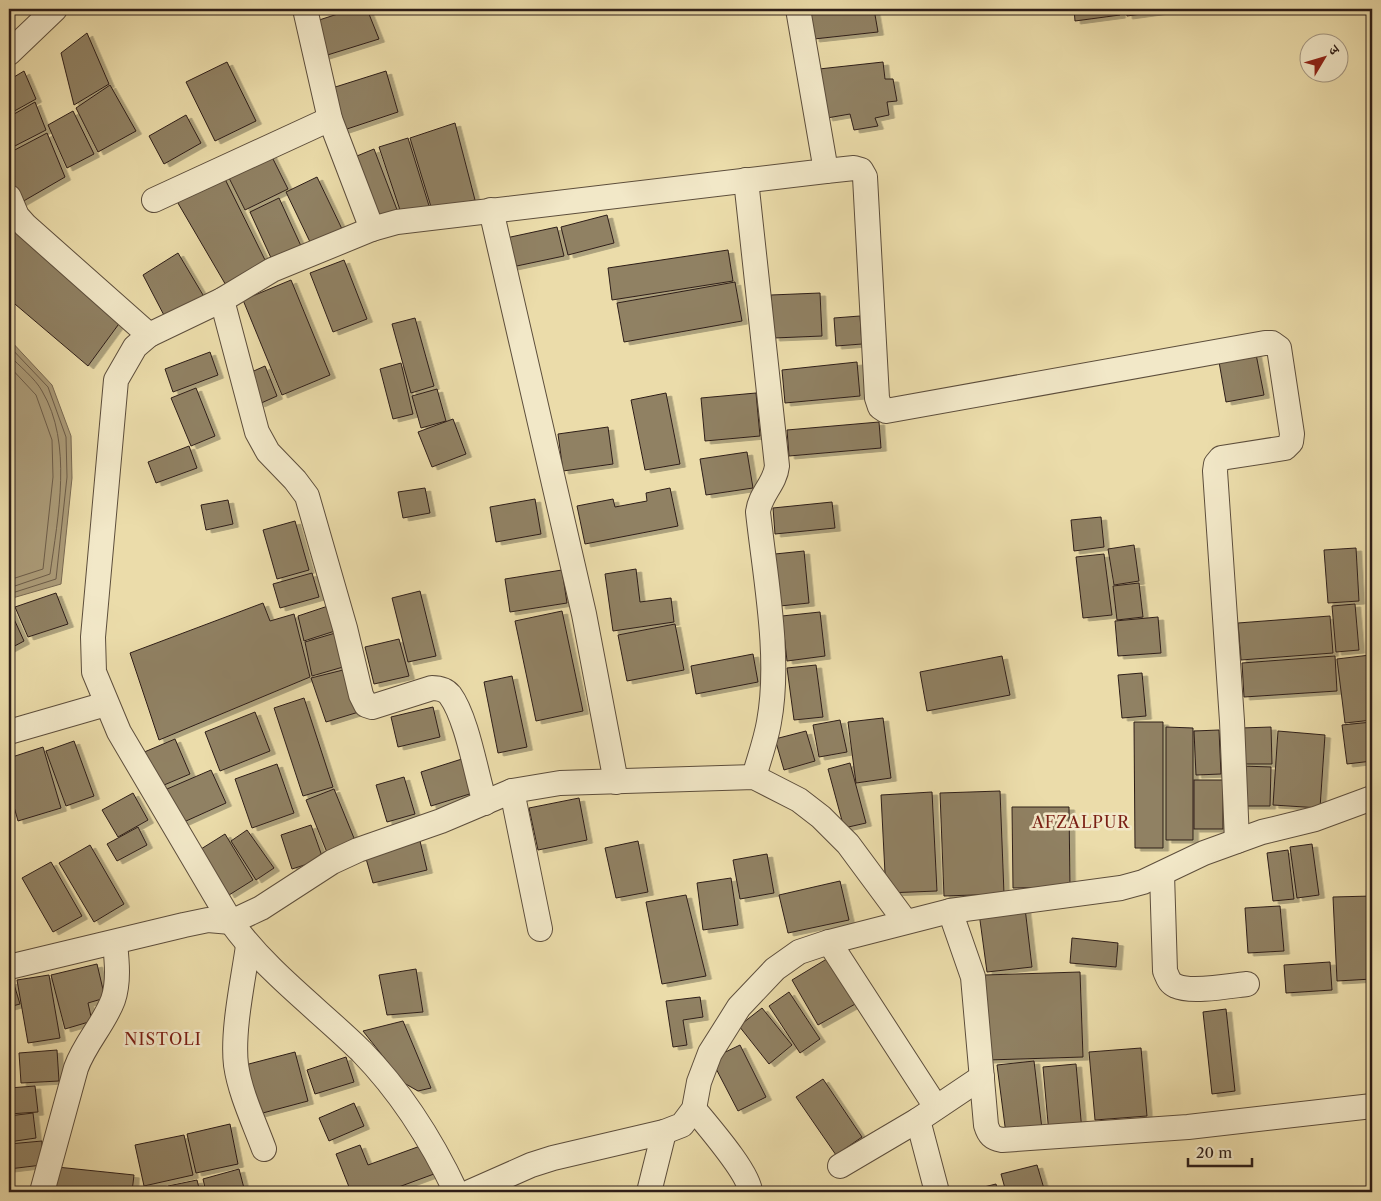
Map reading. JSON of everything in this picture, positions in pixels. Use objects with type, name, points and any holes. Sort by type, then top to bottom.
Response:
[{"type":"street","points":[[9,54],[54,9]]},
{"type":"street","points":[[305,9],[330,119],[372,229]]},
{"type":"street","points":[[798,9],[826,171]]},
{"type":"street","points":[[154,200],[330,119]]},
{"type":"street","points":[[456,1192],[438,1153],[416,1117],[390,1083],[360,1050],[248,946],[231,922],[119,732],[94,672],[93,637],[116,380],[135,347],[148,335],[222,300],[272,270],[372,229],[397,222],[854,168],[861,170],[865,177],[877,398],[880,407],[886,411],[1272,343],[1279,348],[1291,425],[1291,442],[1285,448],[1221,458],[1216,464],[1215,470],[1232,721],[1237,841]]},
{"type":"street","points":[[746,180],[777,466],[772,483],[759,502],[758,512],[772,652],[772,682],[769,721],[754,777]]},
{"type":"street","points":[[9,197],[17,216],[25,225],[148,335]]},
{"type":"street","points":[[492,210],[584,614],[616,782]]},
{"type":"street","points":[[222,300],[257,432],[268,452],[295,480],[307,496],[345,628],[361,695],[366,705],[372,707],[432,688],[440,688],[449,694],[462,721],[484,803]]},
{"type":"street","points":[[9,732],[106,704]]},
{"type":"street","points":[[9,967],[208,920],[231,922],[261,908],[332,862],[358,850],[512,791],[538,785],[754,777],[799,800],[821,817],[848,844],[906,921]]},
{"type":"street","points":[[512,791],[540,929]]},
{"type":"street","points":[[470,1192],[531,1165],[553,1158],[664,1132],[682,1125],[694,1108],[699,1082],[710,1053],[739,1007],[775,969],[799,952],[906,921],[950,911],[1121,888],[1162,874],[1204,854],[1262,832],[1315,819],[1372,798]]},
{"type":"street","points":[[1162,874],[1165,971],[1168,980],[1177,987],[1189,989],[1247,984]]},
{"type":"street","points":[[950,911],[972,977],[989,1133],[994,1138],[1002,1140],[1188,1127],[1372,1106]]},
{"type":"street","points":[[829,942],[927,1113],[937,1192]]},
{"type":"street","points":[[42,1192],[81,1053],[113,1000],[117,968],[115,943]]},
{"type":"street","points":[[248,946],[237,1035],[236,1064],[241,1085],[264,1149]]},
{"type":"street","points":[[840,1166],[982,1077]]},
{"type":"street","points":[[694,1108],[742,1172],[750,1185],[750,1192]]},
{"type":"street","points":[[648,1192],[664,1132]]},
{"type":"water","points":[[9,339],[52,385],[71,436],[72,478],[61,584],[9,599]]},
{"type":"building","points":[[353,9],[367,9],[379,39],[321,57],[313,22]]},
{"type":"building","points":[[809,9],[874,9],[878,32],[814,39]]},
{"type":"building","points":[[1074,9],[1119,9],[1120,15],[1075,21]]},
{"type":"building","points":[[1126,9],[1178,9],[1127,16]]},
{"type":"building","points":[[87,33],[109,84],[74,105],[61,53]]},
{"type":"building","points":[[227,62],[256,121],[215,141],[186,82]]},
{"type":"building","points":[[883,62],[885,79],[893,79],[897,101],[887,102],[889,115],[875,118],[878,126],[854,130],[850,114],[827,118],[819,69]]},
{"type":"building","points":[[24,71],[36,99],[9,114],[9,80]]},
{"type":"building","points":[[386,71],[398,112],[341,131],[329,89]]},
{"type":"building","points":[[110,85],[136,131],[98,152],[76,108]]},
{"type":"building","points":[[35,102],[46,130],[9,149],[9,117]]},
{"type":"building","points":[[73,111],[94,154],[67,168],[48,125]]},
{"type":"building","points":[[186,115],[201,143],[164,164],[149,136]]},
{"type":"building","points":[[455,123],[475,200],[432,210],[410,138]]},
{"type":"building","points":[[47,133],[65,177],[15,206],[9,182],[9,153]]},
{"type":"building","points":[[408,138],[430,209],[402,216],[379,147]]},
{"type":"building","points":[[374,149],[399,215],[374,223],[352,158]]},
{"type":"building","points":[[270,153],[288,189],[245,210],[227,174]]},
{"type":"building","points":[[222,173],[267,264],[227,287],[175,198]]},
{"type":"building","points":[[317,177],[342,229],[311,244],[286,192]]},
{"type":"building","points":[[279,198],[301,246],[272,260],[250,212]]},
{"type":"building","points":[[607,215],[614,243],[568,255],[561,227]]},
{"type":"building","points":[[9,223],[121,321],[88,366],[9,299]]},
{"type":"building","points":[[557,227],[564,256],[512,267],[506,238]]},
{"type":"building","points":[[728,250],[733,281],[612,300],[608,268]]},
{"type":"building","points":[[178,253],[206,300],[167,321],[143,275]]},
{"type":"building","points":[[344,260],[367,319],[333,332],[310,273]]},
{"type":"building","points":[[291,280],[330,375],[282,395],[243,300]]},
{"type":"building","points":[[735,282],[742,321],[624,342],[617,303]]},
{"type":"building","points":[[820,293],[822,336],[774,338],[771,295]]},
{"type":"building","points":[[860,316],[862,344],[836,346],[834,318]]},
{"type":"building","points":[[415,318],[434,386],[411,393],[392,324]]},
{"type":"building","points":[[1255,349],[1264,395],[1226,402],[1218,356]]},
{"type":"building","points":[[210,352],[218,375],[173,392],[165,369]]},
{"type":"building","points":[[857,362],[860,396],[785,403],[782,370]]},
{"type":"building","points":[[401,363],[413,414],[393,419],[380,369]]},
{"type":"building","points":[[265,366],[277,396],[259,404],[247,374]]},
{"type":"building","points":[[196,388],[215,436],[191,446],[171,398]]},
{"type":"building","points":[[437,389],[446,421],[421,428],[412,396]]},
{"type":"building","points":[[666,393],[680,464],[645,470],[631,400]]},
{"type":"building","points":[[756,393],[760,436],[705,441],[701,398]]},
{"type":"building","points":[[453,419],[466,454],[432,467],[418,432]]},
{"type":"building","points":[[879,422],[881,448],[789,456],[787,430]]},
{"type":"building","points":[[608,427],[613,464],[563,471],[558,434]]},
{"type":"building","points":[[189,446],[197,468],[156,483],[148,462]]},
{"type":"building","points":[[747,452],[753,488],[706,495],[700,459]]},
{"type":"building","points":[[425,488],[430,513],[403,518],[398,492]]},
{"type":"building","points":[[670,488],[678,526],[585,544],[577,506],[613,499],[615,507],[647,501],[646,493]]},
{"type":"building","points":[[535,499],[541,534],[496,542],[490,507]]},
{"type":"building","points":[[228,500],[233,524],[206,530],[201,505]]},
{"type":"building","points":[[832,502],[835,528],[775,534],[773,508]]},
{"type":"building","points":[[1101,517],[1104,547],[1074,551],[1071,520]]},
{"type":"building","points":[[295,521],[309,570],[277,579],[263,530]]},
{"type":"building","points":[[1134,545],[1139,581],[1114,585],[1108,549]]},
{"type":"building","points":[[1356,548],[1359,601],[1328,603],[1324,550]]},
{"type":"building","points":[[804,551],[809,603],[780,606],[775,554]]},
{"type":"building","points":[[1104,554],[1112,615],[1083,618],[1076,557]]},
{"type":"building","points":[[636,569],[640,602],[671,598],[674,622],[613,631],[605,574]]},
{"type":"building","points":[[562,570],[567,603],[510,612],[505,579]]},
{"type":"building","points":[[312,573],[319,597],[280,608],[273,584]]},
{"type":"building","points":[[1139,583],[1143,617],[1117,620],[1113,586]]},
{"type":"building","points":[[420,591],[436,656],[408,662],[392,598]]},
{"type":"building","points":[[56,593],[68,624],[28,637],[15,607]]},
{"type":"building","points":[[263,603],[270,621],[294,614],[310,677],[159,740],[130,653]]},
{"type":"building","points":[[334,604],[341,629],[304,641],[298,616]]},
{"type":"building","points":[[1355,604],[1359,650],[1336,652],[1332,606]]},
{"type":"building","points":[[9,608],[24,641],[9,649]]},
{"type":"building","points":[[562,611],[583,711],[536,721],[515,621]]},
{"type":"building","points":[[820,612],[825,656],[787,661],[782,616]]},
{"type":"building","points":[[1330,616],[1333,653],[1241,660],[1238,623]]},
{"type":"building","points":[[1158,617],[1161,653],[1118,656],[1115,621]]},
{"type":"building","points":[[675,624],[684,670],[627,681],[618,635]]},
{"type":"building","points":[[342,631],[350,665],[312,676],[305,642]]},
{"type":"building","points":[[399,639],[409,676],[374,684],[365,647]]},
{"type":"building","points":[[753,654],[758,682],[696,694],[691,666]]},
{"type":"building","points":[[1370,655],[1372,720],[1345,723],[1337,659]]},
{"type":"building","points":[[1002,656],[1010,695],[927,711],[920,672]]},
{"type":"building","points":[[1335,656],[1337,691],[1244,697],[1242,663]]},
{"type":"building","points":[[816,665],[823,717],[794,720],[787,668]]},
{"type":"building","points":[[351,668],[362,711],[326,722],[311,678]]},
{"type":"building","points":[[1142,673],[1146,716],[1122,718],[1118,675]]},
{"type":"building","points":[[512,676],[527,747],[498,753],[484,682]]},
{"type":"building","points":[[304,698],[333,787],[303,796],[274,708]]},
{"type":"building","points":[[433,707],[440,737],[398,747],[391,717]]},
{"type":"building","points":[[255,712],[270,751],[220,771],[205,732]]},
{"type":"building","points":[[883,718],[891,778],[856,783],[848,722]]},
{"type":"building","points":[[840,720],[847,752],[819,757],[813,725]]},
{"type":"building","points":[[1134,722],[1163,722],[1163,848],[1135,848]]},
{"type":"building","points":[[1372,722],[1372,761],[1347,764],[1342,725]]},
{"type":"building","points":[[1166,727],[1193,728],[1193,840],[1166,840]]},
{"type":"building","points":[[1271,727],[1272,764],[1242,764],[1241,728]]},
{"type":"building","points":[[1219,730],[1221,774],[1196,775],[1194,731]]},
{"type":"building","points":[[806,731],[815,761],[784,770],[775,739]]},
{"type":"building","points":[[1278,731],[1325,735],[1320,808],[1273,805]]},
{"type":"building","points":[[175,739],[190,774],[157,788],[142,753]]},
{"type":"building","points":[[74,741],[94,796],[66,806],[46,751]]},
{"type":"building","points":[[43,747],[61,808],[18,821],[9,789],[9,758]]},
{"type":"building","points":[[465,758],[476,792],[431,806],[421,772]]},
{"type":"building","points":[[850,763],[866,823],[844,828],[828,769]]},
{"type":"building","points":[[277,764],[294,813],[252,828],[235,779]]},
{"type":"building","points":[[1242,766],[1271,767],[1270,806],[1242,806]]},
{"type":"building","points":[[211,770],[226,803],[175,826],[160,792]]},
{"type":"building","points":[[404,777],[415,814],[387,822],[376,785]]},
{"type":"building","points":[[1194,780],[1223,780],[1223,829],[1194,829]]},
{"type":"building","points":[[334,789],[356,843],[328,855],[306,800]]},
{"type":"building","points":[[1000,791],[1004,894],[944,896],[940,793]]},
{"type":"building","points":[[932,792],[937,891],[886,893],[881,795]]},
{"type":"building","points":[[133,793],[148,820],[118,837],[102,810]]},
{"type":"building","points":[[579,798],[587,840],[538,850],[529,808]]},
{"type":"building","points":[[1012,807],[1069,807],[1070,887],[1013,888]]},
{"type":"building","points":[[311,825],[323,859],[292,869],[281,835]]},
{"type":"building","points":[[138,827],[147,845],[117,861],[107,844]]},
{"type":"building","points":[[247,830],[274,868],[256,880],[231,841]]},
{"type":"building","points":[[225,834],[253,880],[229,895],[201,849]]},
{"type":"building","points":[[420,841],[427,870],[373,883],[365,855]]},
{"type":"building","points":[[638,841],[648,892],[616,898],[605,848]]},
{"type":"building","points":[[1312,844],[1319,895],[1297,898],[1290,847]]},
{"type":"building","points":[[90,845],[124,904],[94,922],[59,863]]},
{"type":"building","points":[[1288,850],[1294,899],[1273,901],[1267,853]]},
{"type":"building","points":[[767,854],[774,893],[740,899],[733,860]]},
{"type":"building","points":[[51,862],[82,916],[53,932],[22,878]]},
{"type":"building","points":[[731,878],[738,925],[703,930],[697,883]]},
{"type":"building","points":[[840,881],[849,920],[788,933],[779,895]]},
{"type":"building","points":[[686,895],[706,976],[662,984],[646,902]]},
{"type":"building","points":[[1372,896],[1372,979],[1337,981],[1333,897]]},
{"type":"building","points":[[1280,906],[1284,951],[1248,953],[1245,908]]},
{"type":"building","points":[[1025,908],[1032,967],[987,972],[979,913]]},
{"type":"building","points":[[1072,938],[1118,943],[1116,967],[1070,963]]},
{"type":"building","points":[[830,957],[857,1003],[818,1025],[792,980]]},
{"type":"building","points":[[1330,962],[1332,990],[1286,993],[1284,965]]},
{"type":"building","points":[[97,964],[105,998],[88,1003],[92,1021],[65,1029],[51,975]]},
{"type":"building","points":[[416,969],[423,1012],[387,1015],[379,975]]},
{"type":"building","points":[[1080,972],[1083,1057],[988,1060],[985,975]]},
{"type":"building","points":[[49,975],[60,1038],[28,1043],[17,980]]},
{"type":"building","points":[[13,981],[20,1004],[9,1007],[9,982]]},
{"type":"building","points":[[789,992],[820,1039],[800,1053],[769,1006]]},
{"type":"building","points":[[700,997],[703,1017],[683,1020],[687,1045],[673,1047],[666,1001]]},
{"type":"building","points":[[762,1008],[792,1045],[769,1064],[739,1026]]},
{"type":"building","points":[[1226,1009],[1235,1091],[1212,1094],[1203,1012]]},
{"type":"building","points":[[403,1021],[431,1088],[418,1091],[404,1083],[363,1031]]},
{"type":"building","points":[[740,1045],[766,1097],[738,1111],[711,1059]]},
{"type":"building","points":[[1141,1048],[1147,1116],[1095,1120],[1089,1052]]},
{"type":"building","points":[[57,1050],[59,1081],[21,1083],[19,1053]]},
{"type":"building","points":[[295,1052],[308,1101],[259,1114],[245,1065]]},
{"type":"building","points":[[346,1057],[354,1082],[315,1094],[307,1070]]},
{"type":"building","points":[[1034,1061],[1042,1129],[1006,1134],[997,1065]]},
{"type":"building","points":[[1076,1064],[1082,1131],[1049,1134],[1043,1067]]},
{"type":"building","points":[[823,1079],[862,1137],[836,1155],[796,1097]]},
{"type":"building","points":[[35,1086],[38,1112],[9,1114],[9,1088]]},
{"type":"building","points":[[354,1103],[364,1126],[329,1141],[319,1118]]},
{"type":"building","points":[[33,1113],[36,1138],[9,1142],[9,1116]]},
{"type":"building","points":[[230,1124],[238,1164],[196,1173],[187,1134]]},
{"type":"building","points":[[184,1135],[193,1175],[144,1186],[135,1145]]},
{"type":"building","points":[[42,1141],[42,1165],[9,1169],[9,1144]]},
{"type":"building","points":[[360,1145],[368,1165],[423,1145],[434,1174],[385,1192],[351,1192],[336,1154]]},
{"type":"building","points":[[1037,1165],[1045,1192],[1006,1192],[1001,1174]]},
{"type":"building","points":[[57,1167],[134,1175],[132,1192],[54,1192]]},
{"type":"building","points":[[239,1169],[245,1192],[206,1192],[203,1179]]},
{"type":"building","points":[[197,1180],[200,1192],[169,1192],[168,1186]]},
{"type":"building","points":[[996,1184],[998,1192],[964,1192]]},
{"type":"district","name":"AFZALPUR","points":[[1081,822]]},
{"type":"district","name":"NISTOLI","points":[[163,1039]]}]
